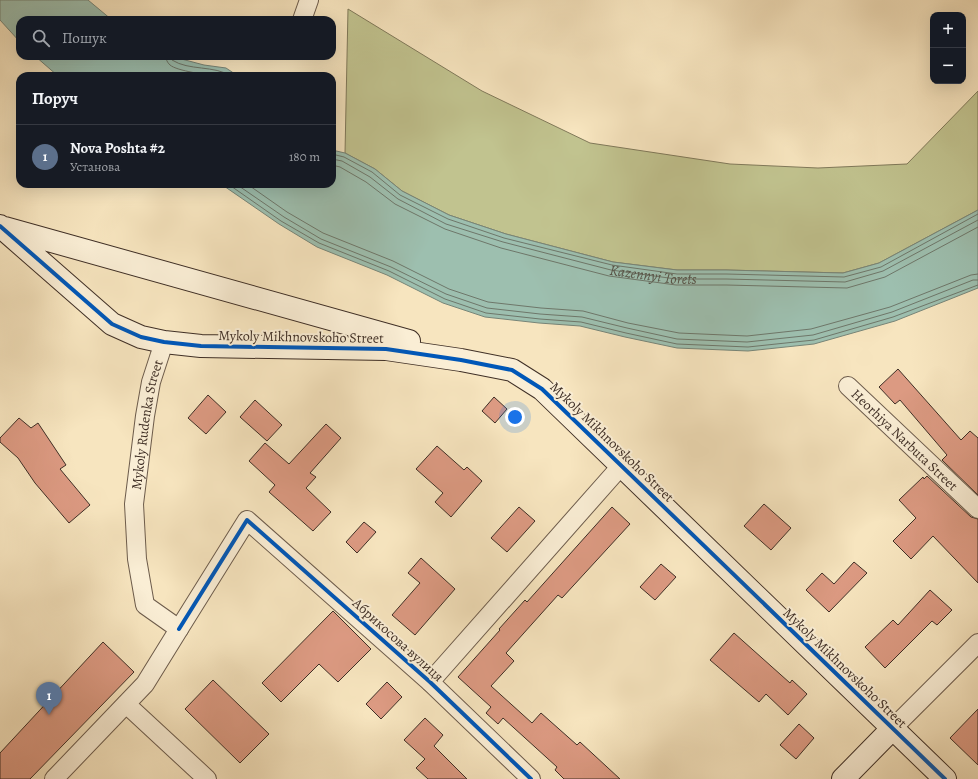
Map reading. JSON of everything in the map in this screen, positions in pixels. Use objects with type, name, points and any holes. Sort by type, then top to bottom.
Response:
[{"type":"street","points":[[303,16],[309,0]]},
{"type":"street","name":"Mykoly Rudenka Street","points":[[0,226],[183,278]]},
{"type":"street","name":"Mykoly Rudenka Street","points":[[0,226],[112,324],[141,337],[164,342],[151,382],[145,416],[134,504],[137,559],[145,606],[179,629]]},
{"type":"street","name":"Mykoly Mikhnovskoho Street","points":[[183,278],[512,370],[542,389],[944,779]]},
{"type":"street","name":"Mykoly Mikhnovskoho Street","points":[[164,342],[201,346],[386,349],[461,360],[512,370]]},
{"type":"street","name":"Heorhiya Narbuta Street","points":[[848,386],[978,509]]},
{"type":"street","name":"Абрикосова вулиця","points":[[430,682],[621,466]]},
{"type":"street","name":"Абрикосова вулиця","points":[[179,629],[247,520],[430,682],[531,779]]},
{"type":"street","points":[[54,779],[145,684],[179,629]]},
{"type":"street","points":[[843,779],[978,642]]},
{"type":"street","points":[[126,704],[207,779]]},
{"type":"green space","points":[[348,9],[482,91],[590,143],[730,164],[818,168],[907,164],[978,91],[978,210],[879,263],[843,273],[677,270],[613,262],[506,234],[449,215],[402,191],[375,169],[345,153]]},
{"type":"water","points":[[0,0],[88,0],[107,16],[16,16],[16,38],[0,20]]},
{"type":"water","points":[[40,60],[185,60],[204,65],[226,68],[232,72],[53,72]]},
{"type":"water","name":"Kazennyi Torets","points":[[336,151],[345,153],[375,169],[402,191],[449,215],[506,234],[613,262],[677,270],[843,273],[879,263],[978,210],[978,288],[895,321],[814,344],[748,351],[677,348],[580,326],[485,317],[443,303],[387,275],[317,247],[279,224],[227,188],[336,188]]},
{"type":"building","points":[[898,369],[961,440],[970,431],[978,438],[978,495],[942,460],[947,455],[900,400],[895,404],[879,387]]},
{"type":"building","points":[[208,395],[226,412],[206,434],[188,418]]},
{"type":"building","points":[[494,397],[507,409],[495,423],[482,411]]},
{"type":"building","points":[[255,400],[282,425],[267,441],[240,417]]},
{"type":"building","points":[[19,418],[31,428],[38,423],[66,465],[60,469],[90,505],[69,523],[35,483],[18,458],[0,442],[0,438]]},
{"type":"building","points":[[326,424],[341,438],[310,473],[316,477],[306,488],[331,512],[313,531],[269,492],[275,485],[249,461],[265,443],[289,464]]},
{"type":"building","points":[[437,446],[464,470],[467,467],[482,481],[451,517],[435,502],[443,493],[416,469]]},
{"type":"building","points":[[927,476],[971,517],[978,519],[978,583],[933,536],[911,559],[893,541],[916,518],[899,500],[923,477],[924,479]]},
{"type":"building","points":[[764,504],[791,528],[771,550],[744,526]]},
{"type":"building","points":[[519,507],[535,521],[507,552],[491,538]]},
{"type":"building","points":[[612,507],[630,524],[562,598],[558,595],[506,653],[514,661],[491,686],[532,723],[541,713],[577,745],[580,742],[620,779],[564,779],[555,770],[557,767],[503,718],[498,724],[486,713],[491,707],[458,677],[525,600],[527,602]]},
{"type":"building","points":[[364,522],[376,532],[357,553],[346,542]]},
{"type":"building","points":[[421,558],[455,589],[415,635],[392,615],[420,583],[408,573]]},
{"type":"building","points":[[854,562],[867,573],[829,612],[806,590],[822,573],[834,584]]},
{"type":"building","points":[[661,564],[676,577],[655,600],[640,587]]},
{"type":"building","points":[[930,590],[952,610],[937,625],[932,621],[885,668],[865,647],[893,620],[898,625]]},
{"type":"building","points":[[333,611],[371,649],[338,682],[319,664],[281,702],[262,683]]},
{"type":"building","points":[[734,633],[790,683],[792,680],[807,694],[788,715],[766,694],[759,702],[710,660]]},
{"type":"building","points":[[103,642],[134,672],[30,779],[0,779],[0,753]]},
{"type":"building","points":[[213,680],[269,734],[240,763],[185,709]]},
{"type":"building","points":[[387,682],[402,697],[381,719],[366,704]]},
{"type":"building","points":[[978,709],[978,765],[950,738]]},
{"type":"building","points":[[425,718],[443,735],[434,746],[467,779],[428,779],[416,768],[425,759],[404,740]]},
{"type":"building","points":[[799,724],[814,738],[796,759],[780,745]]},
{"type":"cycle path","points":[[0,226],[112,324],[141,337],[164,342],[201,346],[386,349],[461,360],[512,370],[542,389],[945,779]]},
{"type":"cycle path","points":[[179,629],[247,520],[430,682],[531,779]]},
{"type":"place","name":"Nova Poshta #2","points":[[49,715]]}]
